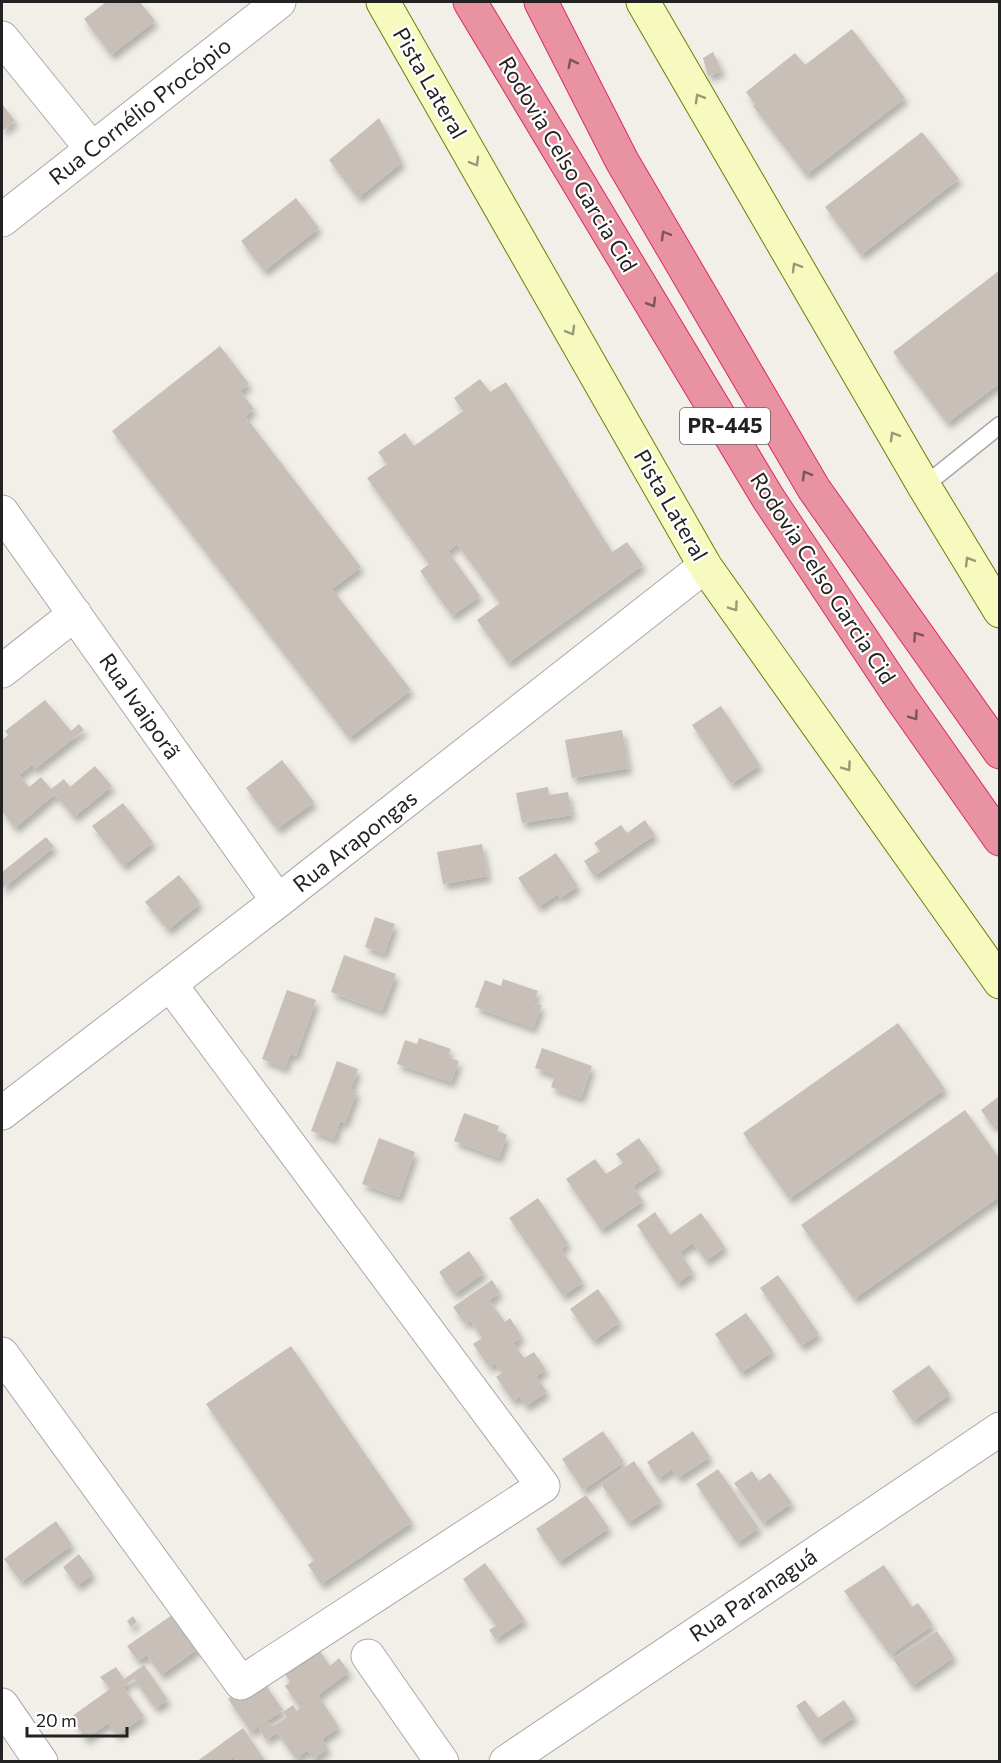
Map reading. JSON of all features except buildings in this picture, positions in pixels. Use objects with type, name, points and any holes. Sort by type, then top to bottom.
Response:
[{"type":"highway","name":"Rodovia Celso Garcia Cid","points":[[470,2],[768,498],[999,839]]},
{"type":"highway","name":"Rodovia Celso Garcia Cid","points":[[541,2],[622,161],[814,489],[999,752]]},
{"type":"street","name":"Rua Cornélio Procópio","points":[[2,220],[279,2]]},
{"type":"street","name":"Pista Lateral","points":[[383,2],[705,566],[999,982]]},
{"type":"street","points":[[643,2],[999,611]]},
{"type":"street","points":[[2,38],[92,149]]},
{"type":"street","name":"Rua Ivaiporã","points":[[2,512],[278,901]]},
{"type":"street","name":"Rua Arapongas","points":[[2,1113],[278,901],[705,566]]},
{"type":"street","points":[[2,671],[75,614]]},
{"type":"street","points":[[2,1354],[241,1683],[543,1486],[170,984]]},
{"type":"street","name":"Rua Paranaguá","points":[[506,1761],[999,1429]]},
{"type":"street","points":[[368,1656],[442,1761]]},
{"type":"street","points":[[2,1705],[41,1761]]},
{"type":"lane","points":[[924,486],[999,425]]}]
